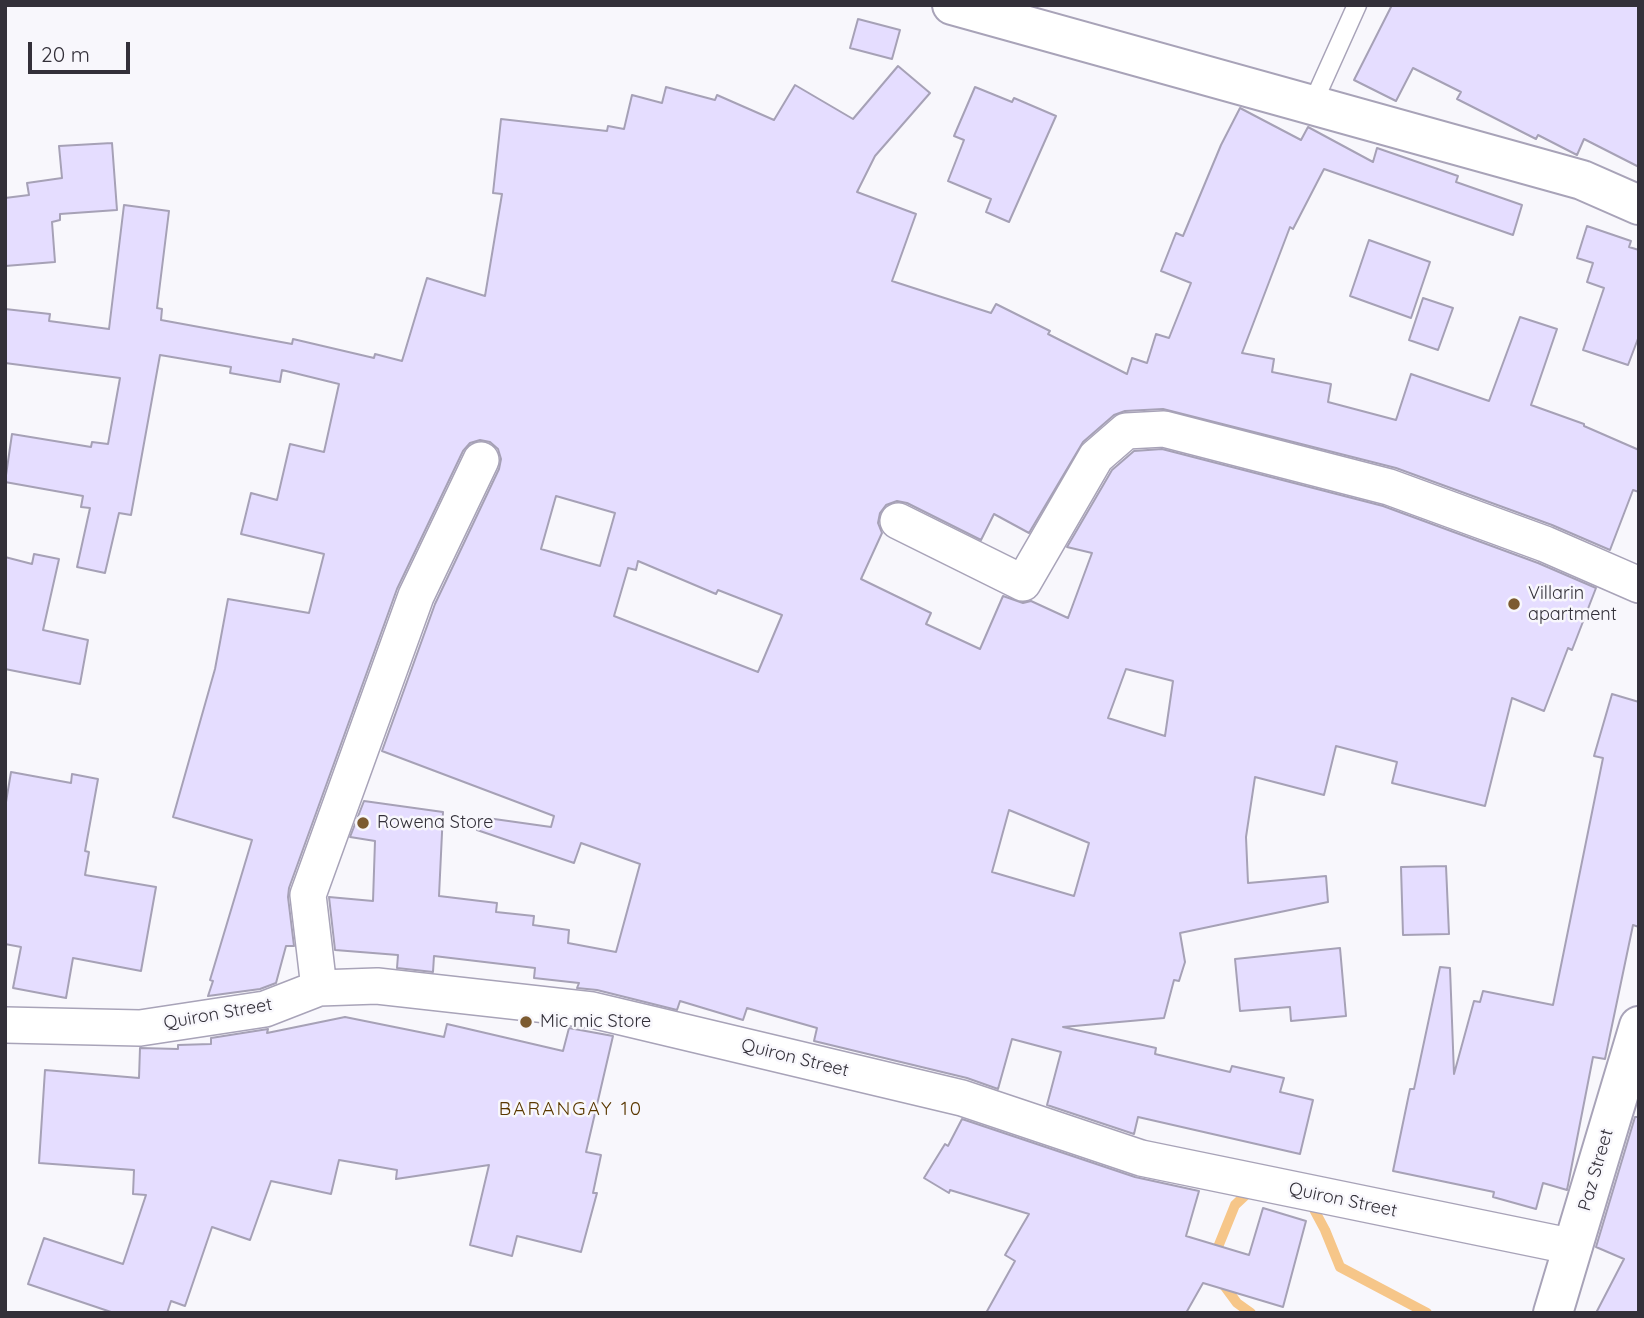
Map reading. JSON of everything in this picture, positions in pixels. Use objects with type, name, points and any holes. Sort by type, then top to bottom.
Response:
[{"type":"street","points":[[952,5],[1582,180],[1639,205]]},
{"type":"street","points":[[898,521],[1023,583],[1096,457],[1125,431],[1164,429],[1389,487],[1545,544],[1639,585]]},
{"type":"street","points":[[319,988],[308,895],[416,596],[481,460]]},
{"type":"street","name":"Quiron Street","points":[[5,1025],[140,1028],[265,1009],[319,988],[377,986],[592,1010],[962,1098],[1141,1158],[1573,1247]]},
{"type":"street","name":"Paz Street","points":[[1553,1313],[1639,1026]]},
{"type":"lane","points":[[1312,105],[1357,5]]},
{"type":"building","points":[[1392,5],[1639,5],[1639,167],[1584,139],[1577,155],[1538,135],[1536,139],[1457,99],[1461,92],[1413,68],[1396,101],[1354,80]]},
{"type":"building","points":[[858,19],[900,30],[892,59],[850,48]]},
{"type":"building","points":[[898,66],[930,93],[875,156],[857,192],[916,214],[892,281],[991,313],[996,304],[1127,374],[1132,358],[1147,363],[1156,334],[1169,338],[1191,283],[1161,271],[1176,233],[1183,236],[1221,145],[1240,108],[1301,140],[1308,127],[1373,162],[1377,148],[1458,176],[1456,182],[1522,205],[1513,235],[1324,169],[1293,229],[1290,227],[1242,353],[1274,359],[1272,372],[1331,384],[1328,402],[1396,420],[1411,374],[1489,401],[1520,317],[1557,329],[1531,405],[1584,424],[1639,450],[1639,492],[1633,490],[1610,550],[1552,525],[1396,468],[1163,409],[1125,411],[1114,415],[1083,442],[1029,533],[994,514],[981,540],[907,503],[897,501],[886,505],[880,513],[878,523],[882,533],[861,579],[931,613],[926,624],[980,649],[1003,596],[1023,603],[1031,601],[1068,618],[1092,553],[1067,547],[1112,470],[1134,451],[1162,449],[1383,506],[1538,563],[1596,588],[1572,650],[1568,648],[1544,711],[1512,698],[1485,806],[1392,783],[1397,762],[1336,746],[1324,795],[1255,777],[1246,837],[1248,883],[1326,876],[1328,902],[1180,933],[1185,962],[1179,981],[1174,980],[1164,1018],[1063,1027],[1156,1048],[1155,1054],[1230,1072],[1232,1066],[1284,1078],[1280,1092],[1313,1100],[1300,1154],[1138,1117],[1134,1134],[1047,1105],[1061,1052],[1012,1039],[998,1089],[967,1078],[814,1041],[817,1028],[747,1008],[743,1020],[680,1001],[677,1010],[597,990],[577,988],[579,983],[534,978],[535,968],[434,956],[433,972],[397,968],[398,955],[335,950],[329,897],[373,901],[375,841],[350,837],[364,801],[443,812],[439,896],[497,903],[496,912],[534,916],[533,925],[569,930],[568,943],[616,952],[640,864],[581,843],[574,863],[477,830],[480,817],[551,827],[554,816],[382,751],[435,604],[499,469],[501,459],[498,449],[490,442],[480,440],[470,443],[463,451],[397,589],[289,888],[294,946],[286,946],[276,983],[260,989],[208,996],[213,981],[210,980],[252,840],[173,817],[215,669],[228,599],[309,613],[324,554],[241,534],[251,493],[277,500],[290,444],[324,452],[339,384],[282,370],[280,382],[230,373],[231,367],[160,355],[131,515],[119,513],[105,573],[77,567],[90,508],[81,507],[83,496],[5,482],[12,434],[91,447],[92,442],[108,444],[120,378],[5,363],[5,309],[50,314],[49,321],[109,329],[124,205],[169,211],[157,308],[162,309],[161,320],[292,344],[293,339],[374,358],[375,354],[402,361],[427,278],[485,296],[502,194],[493,193],[501,119],[607,131],[608,126],[624,129],[632,95],[662,103],[666,87],[715,100],[717,95],[774,120],[795,85],[853,119]],"holes":[[[556,496],[615,513],[600,566],[541,549]],[[638,561],[716,594],[718,590],[782,615],[758,672],[614,616],[628,568],[636,570]],[[1126,669],[1173,681],[1165,736],[1108,718]],[[1009,810],[1089,843],[1074,896],[992,872]]]},
{"type":"building","points":[[975,87],[1012,102],[1014,98],[1056,116],[1009,222],[986,212],[991,199],[948,181],[964,140],[954,136]]},
{"type":"building","points":[[112,143],[117,210],[60,214],[60,220],[52,222],[55,262],[5,266],[5,198],[29,195],[27,183],[62,178],[59,146]]},
{"type":"building","points":[[1587,226],[1631,241],[1629,247],[1639,250],[1639,336],[1628,365],[1583,350],[1604,288],[1587,282],[1593,263],[1577,258]]},
{"type":"building","points":[[1369,240],[1430,262],[1411,318],[1350,296]]},
{"type":"building","points":[[1423,298],[1453,308],[1438,350],[1409,340]]},
{"type":"building","points":[[34,554],[59,559],[43,630],[88,640],[80,684],[5,669],[5,557],[32,564]]},
{"type":"building","points":[[1612,694],[1639,702],[1639,927],[1633,925],[1605,1059],[1593,1057],[1567,1190],[1543,1183],[1536,1209],[1493,1197],[1494,1192],[1393,1171],[1440,967],[1450,968],[1454,1074],[1474,1001],[1480,1002],[1483,991],[1553,1005],[1603,758],[1594,756]]},
{"type":"building","points":[[11,772],[71,783],[72,774],[98,779],[85,851],[89,852],[85,875],[156,887],[141,971],[73,958],[66,998],[13,988],[21,947],[5,944],[5,808]]},
{"type":"building","points":[[1446,866],[1449,934],[1403,935],[1401,867]]},
{"type":"building","points":[[1340,948],[1346,1016],[1291,1021],[1290,1007],[1240,1011],[1235,959]]},
{"type":"building","points":[[345,1017],[444,1037],[447,1024],[563,1051],[569,1028],[613,1036],[586,1152],[601,1155],[593,1193],[597,1193],[581,1252],[517,1236],[512,1256],[470,1245],[489,1165],[396,1179],[397,1170],[339,1160],[331,1194],[271,1181],[250,1240],[212,1227],[185,1306],[171,1301],[167,1313],[114,1313],[28,1284],[44,1238],[123,1264],[146,1195],[133,1194],[134,1170],[39,1163],[45,1070],[139,1078],[140,1048],[178,1049],[178,1045],[211,1044],[211,1038],[268,1029],[267,1033]]},
{"type":"building","points":[[1635,1117],[1639,1117],[1639,1313],[1596,1313],[1624,1259],[1596,1247]]},
{"type":"building","points":[[962,1119],[1135,1177],[1199,1191],[1186,1236],[1249,1255],[1263,1208],[1306,1221],[1283,1307],[1203,1283],[1186,1313],[986,1313],[1015,1261],[1005,1255],[1029,1214],[950,1190],[949,1193],[924,1178],[945,1144],[948,1146]]},
{"type":"waterway","points":[[1214,1257],[1235,1205],[1253,1188]]},
{"type":"waterway","points":[[1310,1202],[1340,1267],[1427,1313]]},
{"type":"waterway","points":[[1220,1280],[1237,1303],[1251,1313]]},
{"type":"place","name":"Villarin apartment","points":[[1514,604]]},
{"type":"place","name":"Rowena Store","points":[[363,823]]},
{"type":"place","name":"Mic mic Store","points":[[526,1022]]},
{"type":"district","name":"BARANGAY 10","points":[[571,1109]]}]
